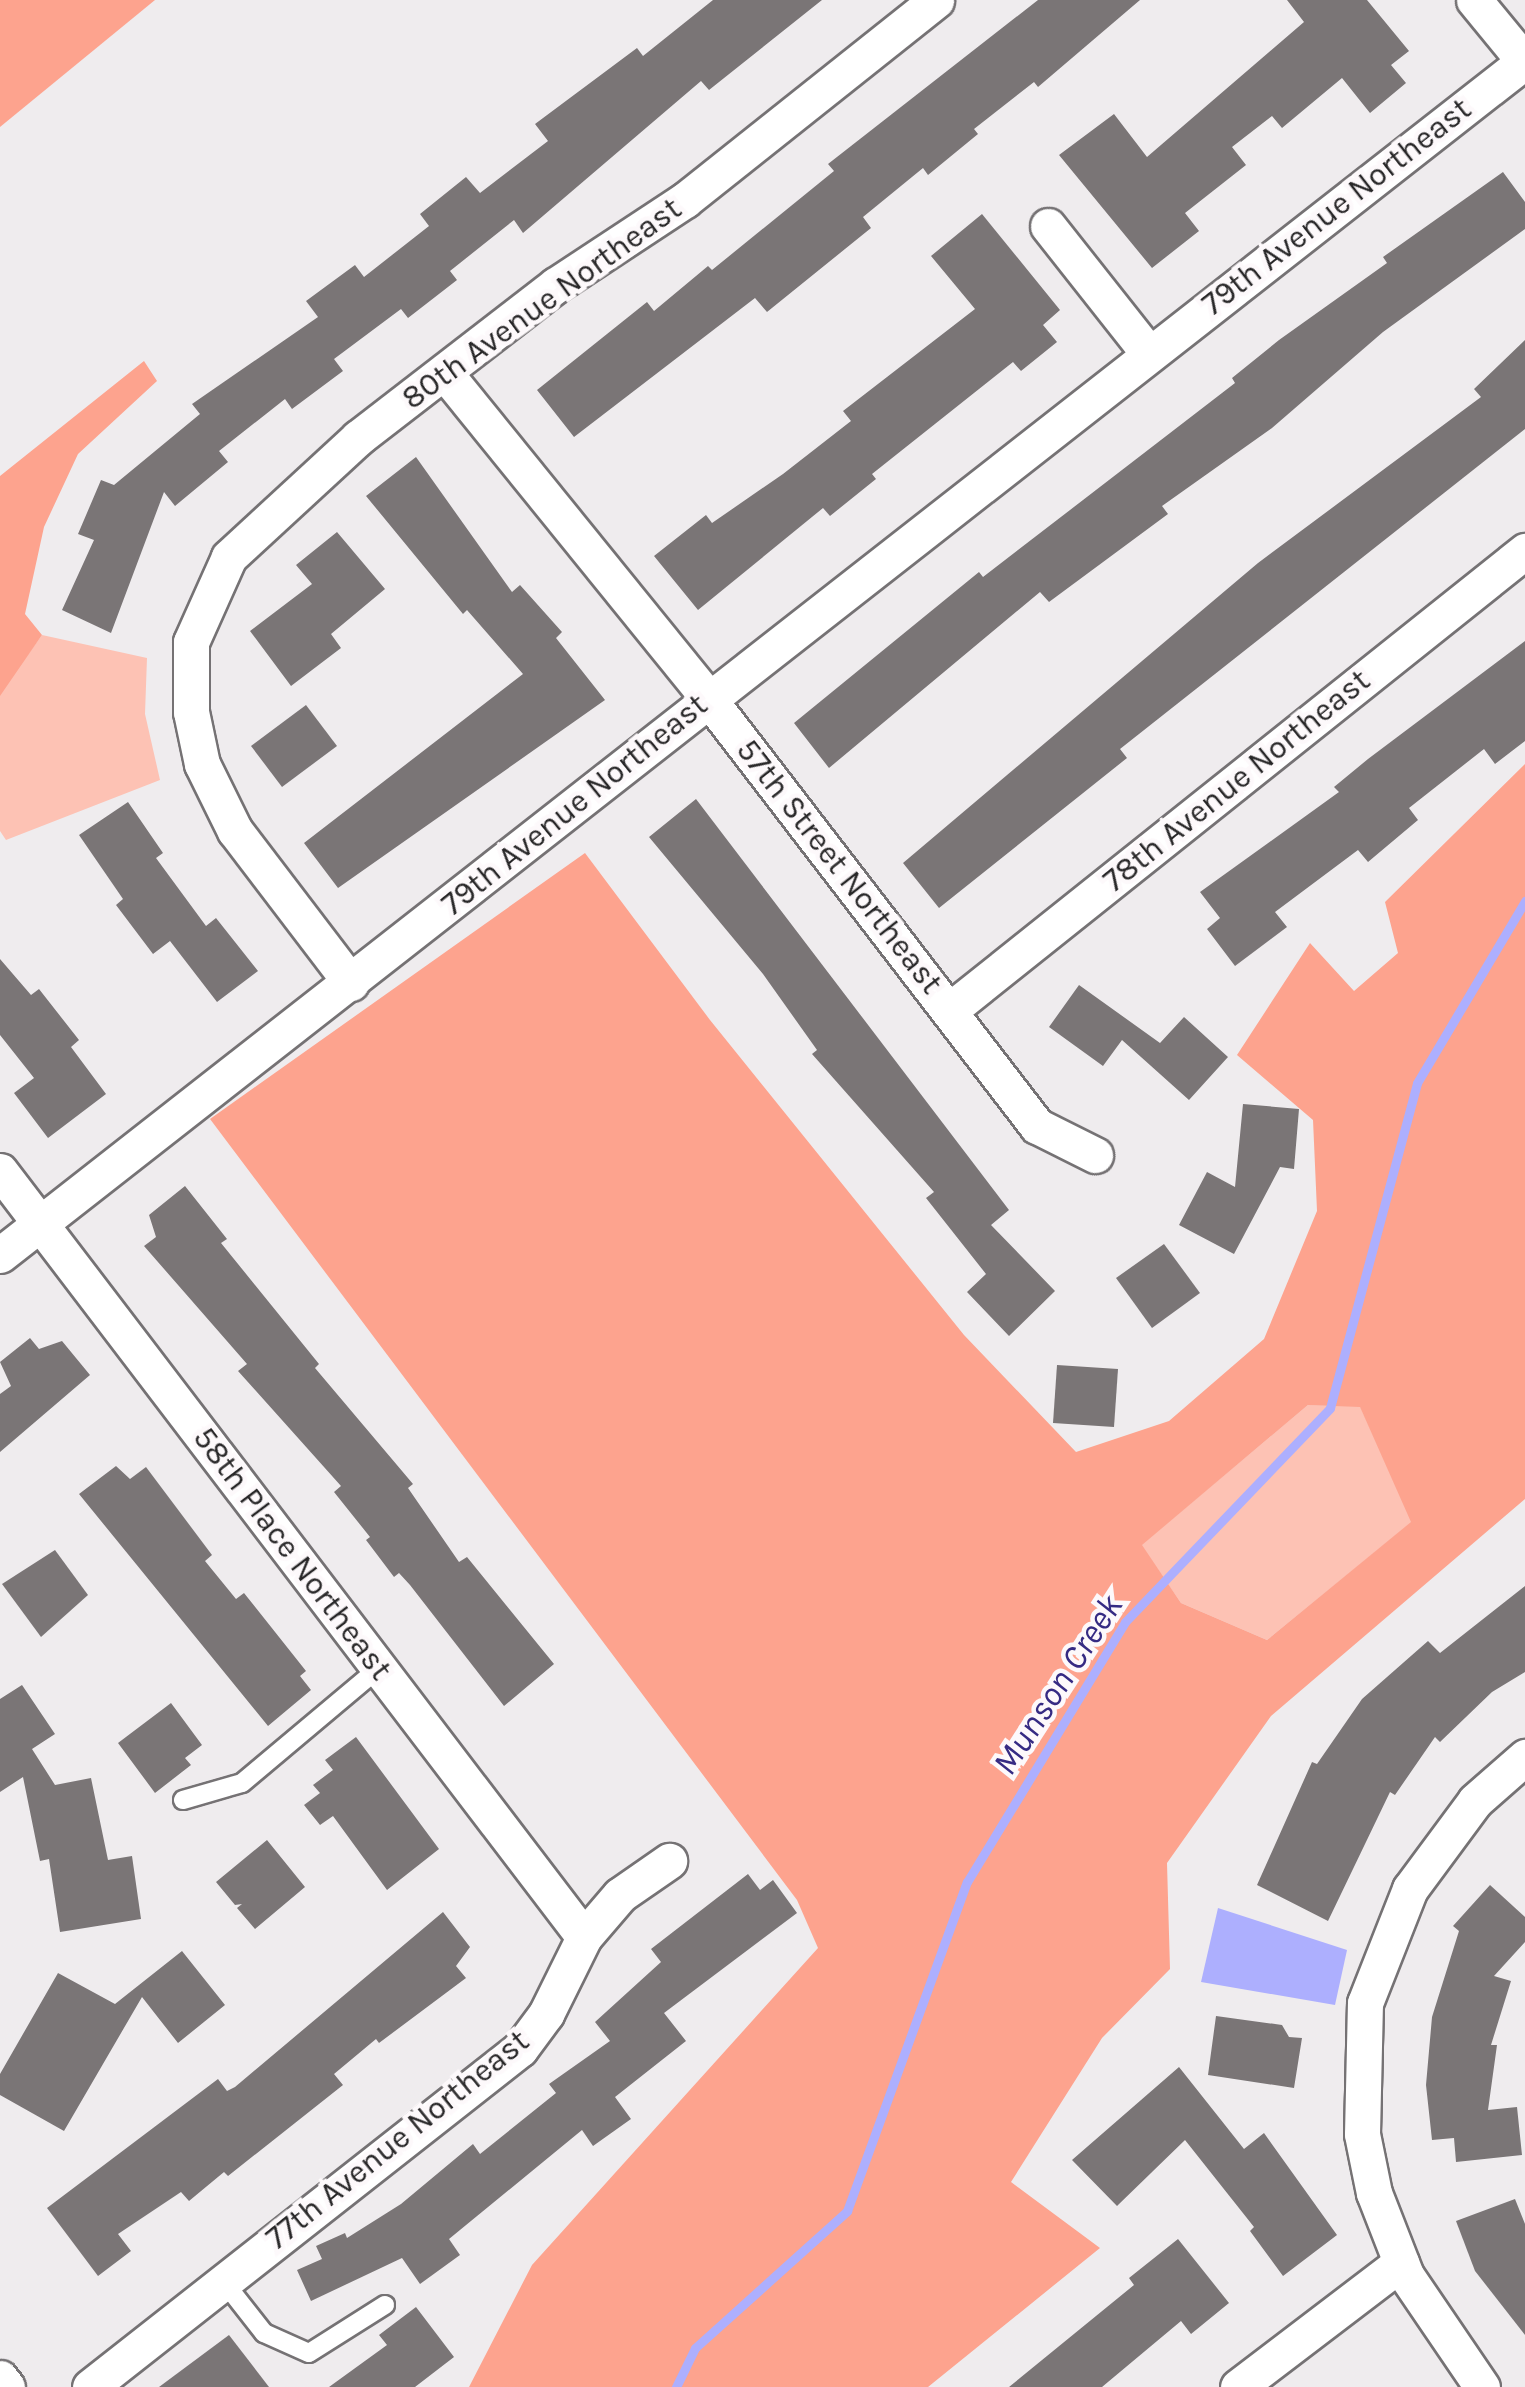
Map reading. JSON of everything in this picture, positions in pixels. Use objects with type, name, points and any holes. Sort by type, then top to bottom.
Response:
[{"type":"street","name":"80th Avenue Northeast","points":[[350,983],[217,800],[191,712],[192,642],[213,584],[250,533],[445,373],[556,285],[674,208],[936,0]]},
{"type":"street","points":[[1474,0],[1525,61]]},
{"type":"street","name":"79th Avenue Northeast","points":[[0,1255],[1525,61]]},
{"type":"street","points":[[1048,226],[1149,354]]},
{"type":"street","name":"57th Street Northeast","points":[[445,373],[708,698],[1036,1126],[1095,1155]]},
{"type":"street","name":"78th Avenue Northeast","points":[[950,1010],[1525,552]]},
{"type":"street","name":"58th Place Northeast","points":[[0,1171],[584,1937]]},
{"type":"street","points":[[1482,2387],[1401,2263],[1374,2193],[1362,2134],[1365,2003],[1410,1890],[1475,1802],[1525,1756]]},
{"type":"street","name":"77th Avenue Northeast","points":[[90,2387],[520,2049],[546,2014],[584,1937],[620,1895],[669,1861]]},
{"type":"street","points":[[1238,2387],[1401,2263]]},
{"type":"street","points":[[0,2378],[7,2387]]},
{"type":"lane","points":[[183,1800],[242,1784],[379,1668]]},
{"type":"lane","points":[[224,2282],[264,2333],[309,2353],[385,2305]]},
{"type":"shaded area","points":[[0,0],[155,0],[0,127]]},
{"type":"shaded area","points":[[144,361],[157,381],[78,454],[44,527],[25,614],[42,635],[0,696],[0,476]]},
{"type":"shaded area","points":[[42,635],[147,658],[145,714],[160,780],[6,840],[0,831],[0,693]]},
{"type":"shaded area","points":[[1525,764],[1525,1499],[1271,1716],[1167,1863],[1170,1969],[1102,2038],[1011,2182],[1100,2248],[928,2387],[469,2387],[532,2265],[818,1948],[797,1900],[210,1119],[585,853],[710,1020],[964,1335],[1076,1452],[1169,1421],[1264,1339],[1317,1211],[1313,1120],[1237,1055],[1310,943],[1354,991],[1398,953],[1385,902]],"holes":[[[1308,1405],[1360,1407],[1411,1522],[1267,1640],[1181,1603],[1142,1545]]]},
{"type":"shaded area","points":[[1308,1405],[1360,1406],[1412,1522],[1267,1640],[1181,1603],[1141,1545]]},
{"type":"water","points":[[1218,1908],[1347,1950],[1335,2005],[1201,1982]]},
{"type":"building","points":[[713,0],[822,0],[709,90],[701,81],[523,233],[514,220],[450,271],[457,280],[408,318],[401,309],[334,359],[343,371],[292,409],[285,399],[219,451],[228,462],[175,506],[164,492],[111,633],[62,610],[94,540],[78,534],[101,480],[114,485],[200,414],[192,404],[318,317],[306,301],[355,265],[364,277],[429,226],[420,214],[466,177],[480,193],[548,141],[535,124],[637,48],[643,56]]},
{"type":"building","points":[[1038,0],[1140,0],[1038,87],[1034,82],[974,129],[978,134],[928,175],[923,168],[863,217],[871,228],[767,312],[755,298],[574,437],[537,390],[647,302],[654,311],[708,266],[712,270],[834,171],[828,164]]},
{"type":"building","points":[[1287,0],[1367,0],[1409,51],[1391,65],[1406,83],[1370,113],[1342,78],[1282,128],[1272,116],[1232,147],[1246,165],[1185,213],[1199,231],[1152,268],[1059,155],[1114,114],[1147,157],[1304,22]]},
{"type":"building","points":[[1503,172],[1525,202],[1525,229],[1383,332],[1272,428],[1162,506],[1168,514],[1049,602],[1040,592],[829,768],[794,723],[979,572],[983,577],[1235,383],[1232,378],[1279,340],[1387,263],[1383,257]]},
{"type":"building","points":[[982,214],[1060,310],[1043,325],[1057,342],[1021,371],[1013,362],[872,474],[876,479],[830,516],[823,508],[698,610],[654,556],[706,515],[712,523],[783,474],[851,421],[843,411],[975,309],[931,256]]},
{"type":"building","points":[[1525,340],[1525,429],[1120,749],[1127,758],[939,908],[903,863],[1258,563],[1481,397],[1474,389]]},
{"type":"building","points":[[416,457],[512,592],[520,585],[562,632],[556,638],[605,700],[338,888],[304,843],[523,674],[467,610],[463,614],[366,496]]},
{"type":"building","points":[[337,532],[385,589],[331,634],[341,648],[291,686],[250,631],[312,584],[296,565]]},
{"type":"building","points":[[1525,641],[1525,741],[1495,764],[1484,749],[1409,808],[1418,820],[1368,862],[1358,850],[1275,912],[1287,927],[1235,966],[1207,929],[1220,918],[1200,892],[1339,792],[1334,787],[1368,759]]},
{"type":"building","points":[[306,705],[337,746],[282,787],[251,746]]},
{"type":"building","points":[[696,799],[1009,1210],[991,1225],[1055,1291],[1009,1336],[967,1292],[986,1274],[926,1198],[934,1192],[812,1054],[817,1050],[763,974],[649,837]]},
{"type":"building","points":[[128,802],[163,853],[156,858],[206,926],[216,918],[258,971],[217,1002],[170,941],[153,954],[116,905],[123,899],[79,835]]},
{"type":"building","points":[[0,959],[31,995],[39,989],[79,1040],[71,1047],[106,1094],[48,1138],[14,1093],[34,1078],[0,1035]]},
{"type":"building","points":[[1079,985],[1160,1043],[1184,1017],[1228,1057],[1189,1100],[1122,1040],[1103,1066],[1049,1027]]},
{"type":"building","points":[[1243,1104],[1299,1109],[1294,1169],[1280,1167],[1234,1254],[1179,1225],[1207,1172],[1235,1187]]},
{"type":"building","points":[[185,1186],[227,1239],[221,1243],[319,1364],[315,1368],[413,1484],[408,1488],[459,1562],[467,1557],[554,1664],[504,1706],[410,1585],[399,1573],[394,1577],[366,1540],[370,1537],[334,1492],[341,1486],[238,1371],[247,1364],[144,1246],[156,1237],[149,1215]]},
{"type":"building","points":[[1164,1244],[1200,1293],[1152,1328],[1116,1278]]},
{"type":"building","points":[[30,1338],[39,1349],[62,1341],[90,1375],[0,1452],[0,1394],[11,1386],[0,1362]]},
{"type":"building","points":[[1057,1365],[1118,1369],[1114,1427],[1053,1423]]},
{"type":"building","points":[[116,1466],[130,1479],[146,1467],[212,1555],[205,1561],[236,1599],[244,1593],[306,1671],[300,1676],[311,1690],[268,1726],[79,1494]]},
{"type":"building","points":[[55,1550],[88,1595],[41,1637],[2,1584]]},
{"type":"building","points":[[1525,1586],[1525,1672],[1492,1692],[1440,1742],[1435,1737],[1395,1795],[1390,1792],[1328,1921],[1257,1885],[1312,1762],[1317,1764],[1362,1699],[1428,1641],[1440,1653]]},
{"type":"building","points":[[22,1685],[55,1734],[32,1749],[55,1785],[91,1778],[108,1860],[132,1856],[141,1919],[60,1932],[49,1859],[40,1861],[23,1777],[0,1792],[0,1699]]},
{"type":"building","points":[[171,1703],[202,1745],[185,1758],[191,1765],[155,1793],[118,1743]]},
{"type":"building","points":[[356,1737],[439,1849],[387,1890],[333,1816],[320,1825],[304,1805],[320,1793],[313,1785],[333,1770],[325,1760]]},
{"type":"building","points":[[267,1840],[305,1887],[255,1929],[237,1908],[242,1904],[235,1905],[216,1882]]},
{"type":"building","points":[[748,1874],[760,1890],[773,1880],[797,1913],[664,2013],[686,2041],[615,2097],[631,2119],[593,2146],[582,2130],[449,2239],[460,2255],[420,2284],[402,2258],[311,2301],[297,2270],[322,2259],[316,2246],[345,2233],[347,2238],[401,2204],[473,2144],[480,2154],[556,2093],[549,2084],[610,2041],[595,2022],[661,1962],[651,1949]]},
{"type":"building","points":[[1490,1885],[1525,1917],[1525,1942],[1494,1976],[1511,1981],[1491,2045],[1497,2045],[1488,2110],[1517,2107],[1522,2155],[1456,2162],[1454,2138],[1432,2140],[1426,2085],[1432,2017],[1459,1931],[1453,1926]]},
{"type":"building","points":[[443,1912],[470,1947],[456,1966],[466,1978],[379,2043],[376,2039],[334,2074],[343,2085],[228,2176],[224,2172],[189,2201],[181,2192],[118,2234],[131,2251],[98,2276],[47,2208],[218,2079],[227,2091],[235,2087]]},
{"type":"building","points":[[182,1951],[225,2005],[178,2043],[142,1997],[64,2131],[0,2095],[0,2074],[58,1973],[115,2004]]},
{"type":"building","points":[[1216,2016],[1282,2025],[1289,2037],[1302,2038],[1294,2088],[1208,2075]]},
{"type":"building","points":[[1179,2067],[1244,2149],[1264,2133],[1337,2235],[1283,2276],[1250,2231],[1254,2227],[1185,2140],[1117,2206],[1072,2160]]},
{"type":"building","points":[[1515,2199],[1525,2224],[1525,2335],[1475,2271],[1456,2221]]},
{"type":"building","points":[[1178,2239],[1229,2303],[1191,2334],[1181,2321],[1102,2387],[1009,2387],[1134,2285],[1129,2278]]},
{"type":"building","points":[[416,2307],[454,2357],[415,2387],[329,2387],[387,2345],[379,2335]]},
{"type":"building","points":[[229,2335],[269,2387],[159,2387]]},
{"type":"waterway","name":"Munson Creek","points":[[676,2387],[695,2348],[847,2211],[967,1882],[1125,1622],[1330,1408],[1417,1083],[1525,901]]}]
